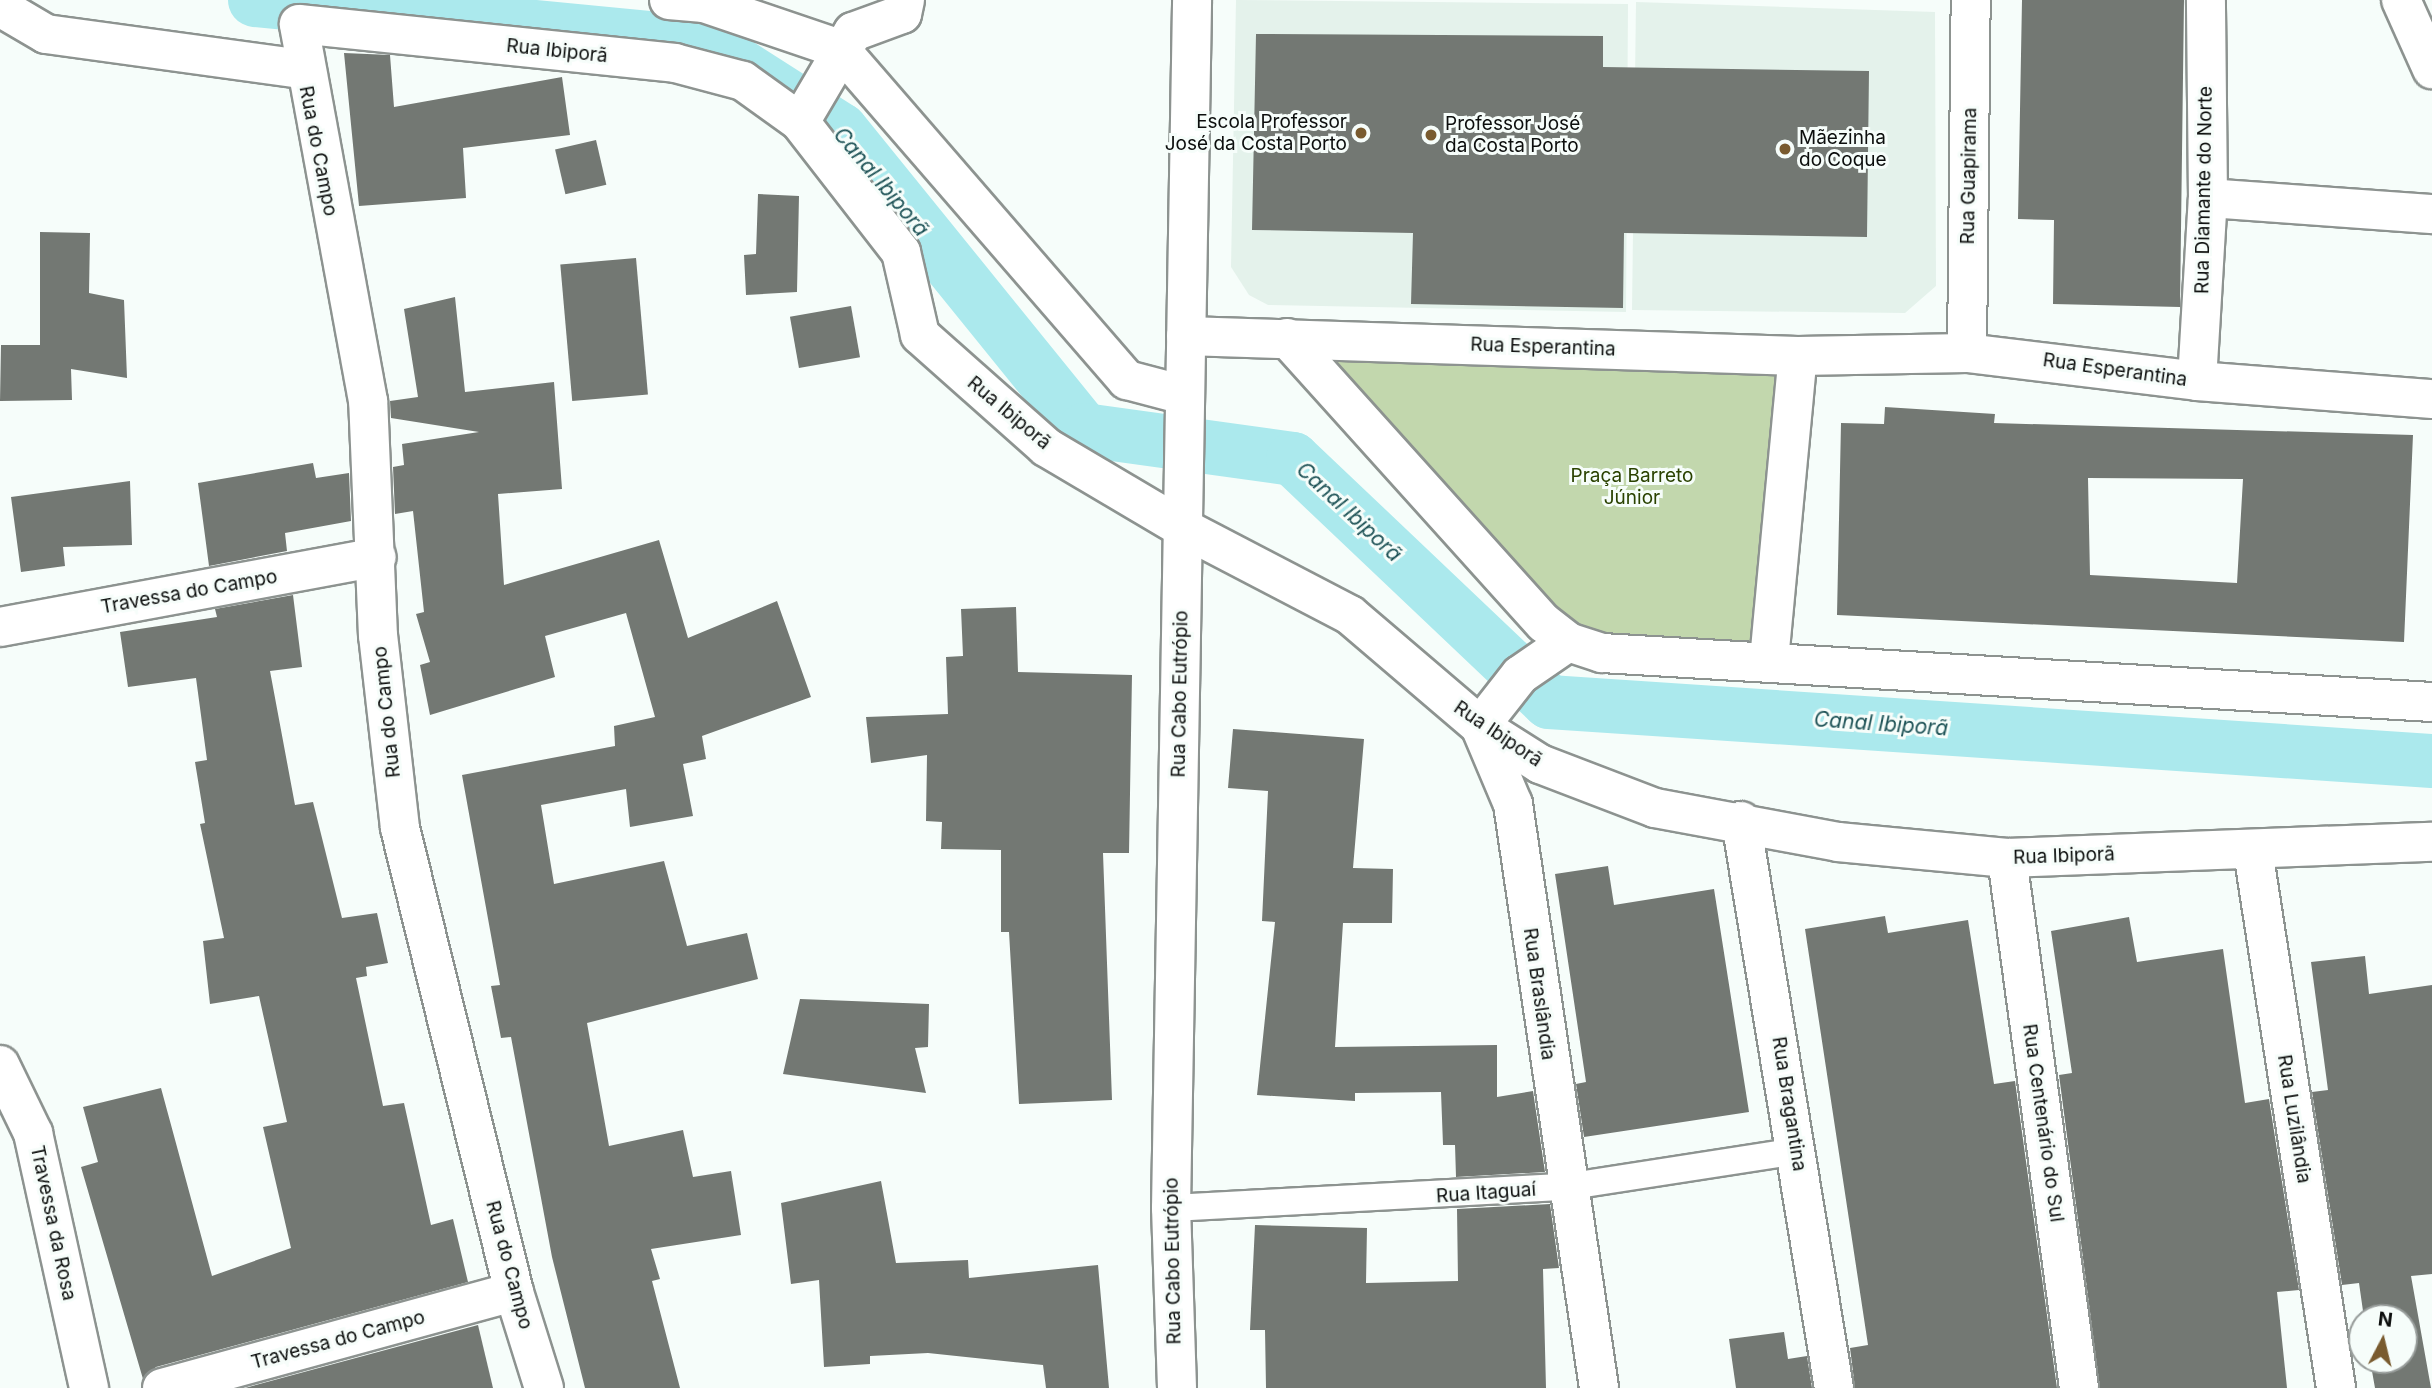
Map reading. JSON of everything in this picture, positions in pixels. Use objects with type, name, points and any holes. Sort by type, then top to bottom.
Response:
[{"type":"street","points":[[669,0],[704,3],[833,59],[1127,380],[1184,395]]},
{"type":"street","points":[[800,121],[833,59],[853,32],[902,14],[905,0]]},
{"type":"street","name":"Rua Cabo Eutrópio","points":[[1177,1388],[1171,1208],[1192,0]]},
{"type":"street","name":"Rua Guapirama","points":[[1967,352],[1970,0]]},
{"type":"street","name":"Rua Diamante do Norte","points":[[2197,381],[2208,198],[2206,0]]},
{"type":"street","points":[[2402,0],[2432,69]]},
{"type":"street","points":[[0,7],[46,34],[303,69]]},
{"type":"street","name":"Rua do Campo","points":[[299,24],[303,69],[368,401],[377,557],[378,636],[400,828],[514,1292],[544,1388]]},
{"type":"street","name":"Rua Ibiporã","points":[[299,24],[675,63],[743,81],[800,121],[901,251],[920,335],[1046,446],[1183,526],[1350,615],[1480,726],[1540,764],[1655,808],[1741,821],[1838,842],[2007,858],[2253,851],[2432,842]]},
{"type":"street","points":[[2208,198],[2432,214]]},
{"type":"street","points":[[1186,336],[1287,338],[1544,623],[1568,642],[1602,653],[1769,660],[2432,702]]},
{"type":"street","name":"Rua Esperantina","points":[[1287,338],[1798,356],[1967,352],[2197,381],[2432,399]]},
{"type":"street","points":[[1769,660],[1798,356]]},
{"type":"street","name":"Travessa do Campo","points":[[0,627],[377,557]]},
{"type":"street","points":[[1480,726],[1520,675],[1568,642]]},
{"type":"street","name":"Rua Braslândia","points":[[1480,726],[1513,804],[1565,1187],[1599,1388]]},
{"type":"street","name":"Rua Bragantina","points":[[1741,821],[1798,1151],[1833,1388]]},
{"type":"street","name":"Rua Luzilândia","points":[[2253,851],[2336,1388]]},
{"type":"street","name":"Rua Centenário do Sul","points":[[2007,858],[2079,1388]]},
{"type":"street","name":"Travessa da Rosa","points":[[0,1065],[33,1133],[89,1388]]},
{"type":"street","name":"Travessa do Campo","points":[[162,1388],[514,1292]]},
{"type":"lane","name":"Rua Itaguaí","points":[[1171,1208],[1565,1187],[1798,1151]]},
{"type":"shaded area","name":"Professor José da Costa Porto","points":[[1236,0],[1628,4],[1626,312],[1268,305],[1249,295],[1231,267]]},
{"type":"shaded area","name":"Mãezinha do Coque","points":[[1636,2],[1935,12],[1936,286],[1905,313],[1632,310]]},
{"type":"green space","name":"Praça Barreto Júnior","points":[[1315,340],[1783,349],[1760,680],[1585,645]]},
{"type":"building","points":[[2022,0],[2184,0],[2180,307],[2053,304],[2054,220],[2018,219]]},
{"type":"building","name":"Professor José da Costa Porto","points":[[1256,34],[1603,36],[1603,67],[1869,71],[1867,237],[1624,233],[1623,308],[1411,304],[1413,233],[1252,230]]},
{"type":"building","points":[[344,53],[390,55],[394,107],[562,77],[570,135],[463,148],[466,198],[359,206]]},
{"type":"building","points":[[596,140],[606,185],[565,194],[555,149]]},
{"type":"building","points":[[758,194],[799,196],[797,292],[746,295],[744,255],[756,254]]},
{"type":"building","points":[[40,232],[90,233],[89,293],[124,300],[127,378],[71,369],[72,400],[0,401],[1,345],[40,345]]},
{"type":"building","points":[[636,258],[648,394],[572,401],[560,265]]},
{"type":"building","points":[[455,297],[465,392],[554,382],[562,489],[498,494],[504,585],[659,540],[688,638],[777,601],[811,697],[702,736],[706,759],[683,764],[693,816],[630,827],[626,789],[541,805],[554,884],[664,861],[687,946],[747,933],[758,979],[587,1023],[609,1146],[683,1130],[693,1177],[731,1171],[741,1235],[651,1249],[660,1279],[652,1281],[680,1388],[585,1388],[552,1257],[511,1037],[501,1038],[491,986],[500,985],[462,775],[615,746],[614,726],[655,717],[626,613],[545,636],[555,677],[430,715],[420,665],[430,662],[416,614],[424,612],[413,511],[395,514],[393,467],[404,465],[402,444],[479,432],[391,418],[390,401],[418,397],[404,309]]},
{"type":"building","points":[[851,306],[860,357],[799,368],[790,317]]},
{"type":"building","points":[[1885,407],[1995,414],[1994,423],[2413,435],[2404,642],[1837,615],[1841,423],[1884,424]],"holes":[[[2088,478],[2243,479],[2237,583],[2090,575]]]},
{"type":"building","points":[[313,463],[316,478],[349,473],[351,521],[285,533],[287,551],[209,566],[198,483]]},
{"type":"building","points":[[130,481],[132,545],[63,547],[65,566],[21,572],[11,497]]},
{"type":"building","points":[[293,595],[302,667],[270,671],[295,805],[313,802],[342,918],[377,913],[388,963],[366,967],[367,976],[356,978],[383,1106],[404,1103],[431,1225],[453,1219],[468,1282],[156,1367],[143,1379],[81,1167],[98,1162],[83,1107],[161,1088],[212,1276],[291,1248],[263,1127],[287,1122],[259,996],[210,1004],[203,941],[224,938],[200,824],[205,823],[195,762],[207,760],[196,678],[128,687],[120,632],[217,617],[215,609]]},
{"type":"building","points":[[1016,607],[1018,672],[1132,675],[1129,853],[1103,853],[1112,1100],[1019,1104],[1009,932],[1001,932],[1001,850],[941,849],[942,822],[926,821],[927,755],[871,763],[866,717],[948,714],[946,657],[963,656],[961,609]]},
{"type":"building","points":[[1233,729],[1364,739],[1353,868],[1393,869],[1392,923],[1343,923],[1335,1047],[1497,1045],[1497,1097],[1533,1091],[1545,1172],[1456,1177],[1455,1145],[1443,1145],[1441,1092],[1355,1093],[1355,1101],[1257,1095],[1275,922],[1262,921],[1268,791],[1228,788]]},
{"type":"building","points":[[1608,866],[1614,905],[1714,889],[1749,1112],[1584,1137],[1576,1084],[1586,1082],[1555,874]]},
{"type":"building","points":[[1885,916],[1888,933],[1968,920],[1994,1084],[2015,1081],[2057,1388],[1855,1388],[1850,1348],[1868,1345],[1805,929]]},
{"type":"building","points":[[2129,917],[2137,962],[2223,949],[2245,1103],[2269,1099],[2299,1290],[2277,1292],[2287,1388],[2100,1388],[2059,1075],[2072,1073],[2051,931]]},
{"type":"building","points":[[2365,956],[2369,994],[2432,985],[2432,1274],[2411,1276],[2416,1304],[2362,1304],[2359,1283],[2342,1285],[2312,1092],[2328,1090],[2311,962]]},
{"type":"building","points":[[800,999],[929,1004],[928,1047],[915,1048],[926,1093],[783,1074]]},
{"type":"building","points":[[881,1181],[896,1263],[968,1260],[969,1278],[1098,1265],[1109,1388],[1046,1388],[1043,1365],[928,1353],[870,1356],[870,1364],[824,1367],[819,1280],[791,1284],[781,1203]]},
{"type":"building","points":[[1550,1204],[1559,1268],[1543,1269],[1546,1388],[1266,1388],[1265,1330],[1250,1330],[1255,1225],[1367,1228],[1366,1283],[1458,1281],[1457,1209]]},
{"type":"building","points":[[2418,1315],[2431,1388],[2375,1388],[2372,1374],[2418,1374]]},
{"type":"building","points":[[478,1325],[493,1388],[245,1388]]},
{"type":"building","points":[[1784,1332],[1788,1359],[1807,1356],[1812,1388],[1736,1388],[1729,1339]]},
{"type":"waterway","name":"Canal Ibiporã","points":[[255,0],[705,43],[841,130],[1084,430],[1293,459],[1549,702],[2432,761]]},
{"type":"place","name":"Escola Professor José da Costa Porto","points":[[1361,133]]},
{"type":"place","name":"Professor José da Costa Porto","points":[[1431,135]]},
{"type":"place","name":"Mãezinha do Coque","points":[[1785,149]]}]
